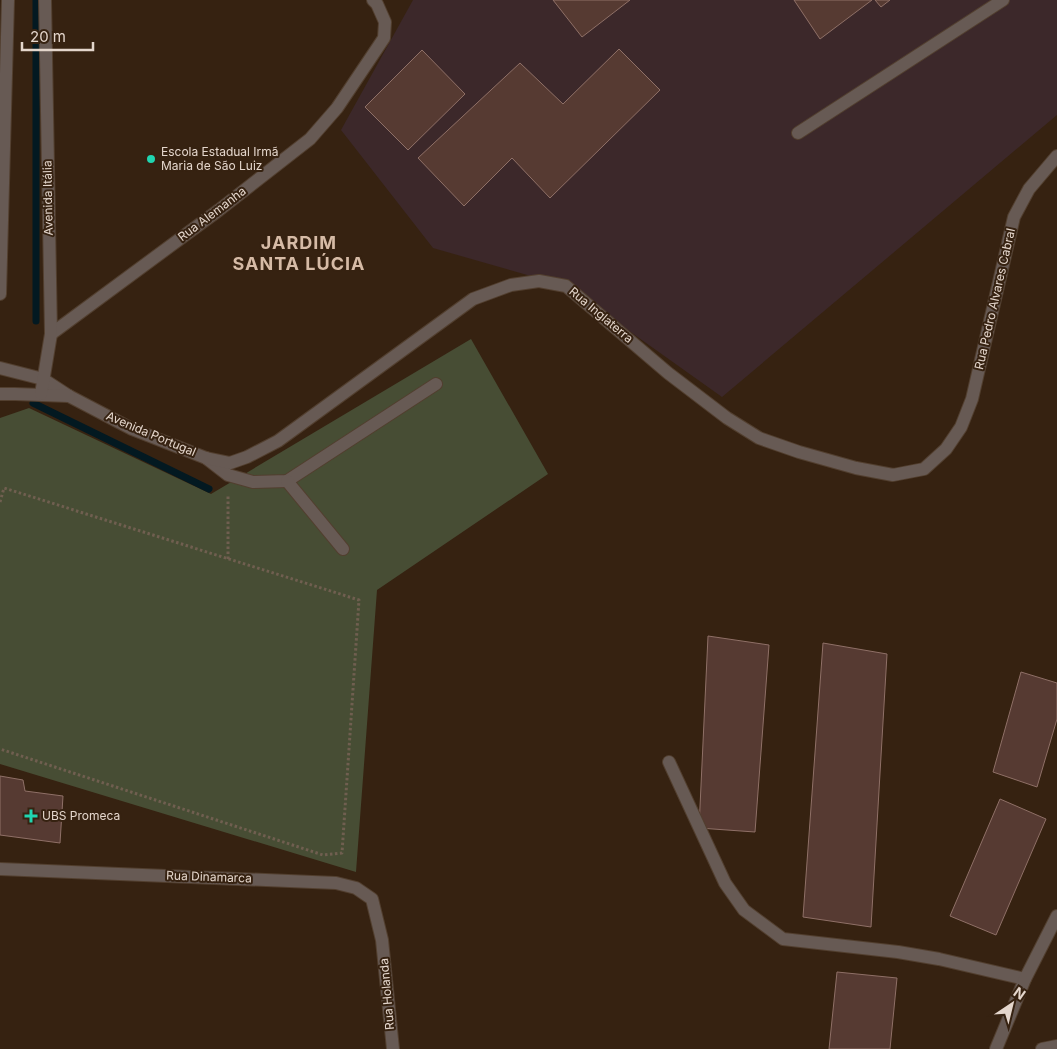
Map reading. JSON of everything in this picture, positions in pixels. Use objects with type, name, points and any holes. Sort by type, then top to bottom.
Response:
[{"type":"street","points":[[0,294],[8,0]]},
{"type":"street","name":"Avenida Itália","points":[[41,394],[51,334],[45,0]]},
{"type":"street","name":"Rua Alemanha","points":[[51,334],[310,139],[337,108],[384,38],[385,22],[377,4],[373,0]]},
{"type":"street","points":[[798,133],[1003,0]]},
{"type":"street","name":"Rua Pedro Alvares Cabral","points":[[946,449],[961,427],[972,399],[1014,217],[1029,189],[1057,156]]},
{"type":"street","name":"Rua Inglaterra","points":[[206,458],[230,464],[278,441],[473,299],[511,284],[539,280],[566,286],[668,373],[727,418],[760,438],[799,452],[856,468],[893,475],[924,469],[946,449]]},
{"type":"street","name":"Avenida Portugal","points":[[0,368],[43,379],[69,396],[132,429],[206,458]]},
{"type":"street","points":[[206,458],[228,475],[253,482],[287,481],[436,384]]},
{"type":"street","name":"Avenida Portugal","points":[[0,394],[69,396]]},
{"type":"street","points":[[287,481],[343,549]]},
{"type":"street","points":[[668,762],[725,883],[744,910],[783,939],[898,952],[939,959],[1025,979]]},
{"type":"street","name":"Rua Dinamarca","points":[[0,869],[336,883],[356,888],[372,899],[382,940]]},
{"type":"street","points":[[996,1049],[1025,979],[1057,916]]},
{"type":"street","name":"Rua Holanda","points":[[382,940],[393,1049]]},
{"type":"street","points":[[1042,1049],[1057,1046]]},
{"type":"path","points":[[228,475],[228,558]]},
{"type":"path","points":[[0,500],[4,488],[359,600],[342,853],[323,856],[0,749]]},
{"type":"shaded area","points":[[413,0],[1057,0],[1057,115],[722,397],[566,286],[433,248],[341,130]]},
{"type":"green space","points":[[471,339],[548,474],[377,590],[356,872],[0,764],[0,418],[29,408],[211,494]]},
{"type":"building","points":[[553,0],[630,0],[582,37]]},
{"type":"building","points":[[794,0],[872,0],[820,39]]},
{"type":"building","points":[[875,0],[890,0],[881,7]]},
{"type":"building","points":[[619,49],[660,90],[550,198],[512,158],[464,206],[418,158],[520,63],[563,104]]},
{"type":"building","points":[[422,50],[465,94],[408,150],[365,107]]},
{"type":"building","points":[[708,636],[769,645],[755,832],[699,828]]},
{"type":"building","points":[[823,643],[887,654],[871,927],[803,917]]},
{"type":"building","points":[[1021,672],[1057,683],[1057,719],[1037,787],[993,772]]},
{"type":"building","name":"UBS Promeca","points":[[0,776],[23,780],[25,791],[63,796],[60,843],[0,835]]},
{"type":"building","points":[[1000,799],[1046,819],[996,935],[950,916]]},
{"type":"building","points":[[837,972],[897,978],[890,1049],[829,1049]]},
{"type":"waterway","points":[[36,0],[36,321]]},
{"type":"waterway","points":[[33,403],[209,489]]},
{"type":"place","name":"Escola Estadual Irmã Maria de São Luiz","points":[[151,159]]},
{"type":"place","name":"UBS Promeca","points":[[31,816]]},
{"type":"district","name":"JARDIM SANTA LÚCIA","points":[[299,253]]}]
